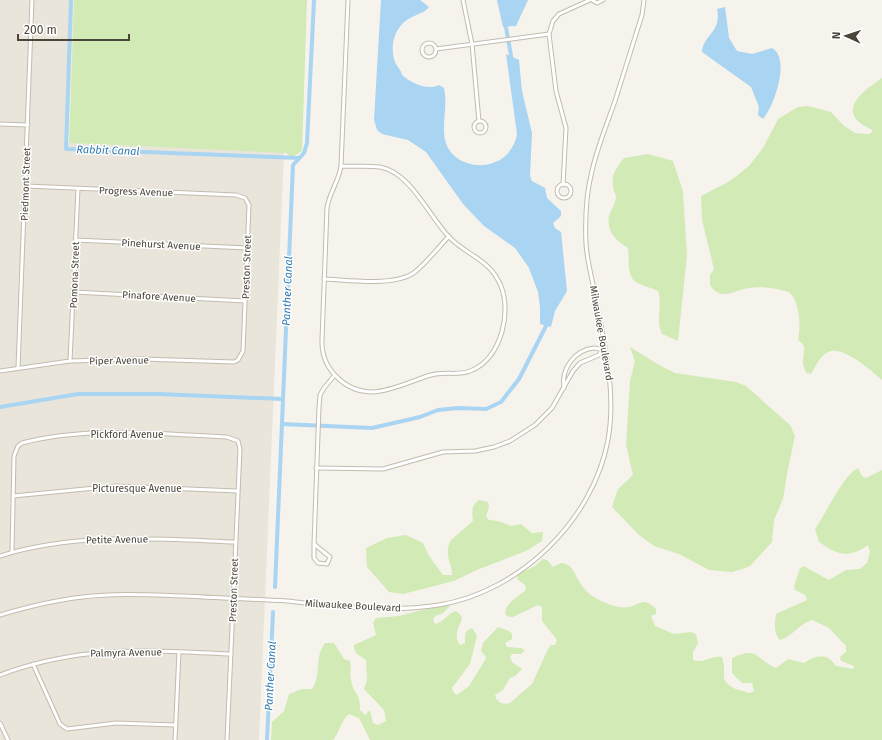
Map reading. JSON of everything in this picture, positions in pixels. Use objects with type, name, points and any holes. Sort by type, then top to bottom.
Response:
[{"type":"street","name":"Piedmont Street","points":[[18,368],[32,0]]},
{"type":"street","points":[[341,166],[380,168],[400,176],[449,236],[485,264],[498,279],[502,287],[506,310],[504,324],[488,359],[477,368],[466,373],[433,374],[373,392],[355,389],[334,376],[322,350],[328,201],[340,174],[341,166],[348,0]]},
{"type":"street","points":[[464,0],[472,44],[479,121]]},
{"type":"street","points":[[564,185],[566,128],[556,91],[549,34],[553,21],[559,14],[591,0],[597,3],[603,0]]},
{"type":"street","name":"Milwaukee Boulevard","points":[[0,615],[39,604],[100,595],[138,594],[233,598],[349,607],[410,608],[442,605],[469,597],[496,586],[516,574],[554,543],[574,517],[593,484],[608,441],[611,389],[586,246],[586,212],[591,172],[642,15],[644,0]]},
{"type":"street","points":[[436,49],[549,34]]},
{"type":"street","points":[[429,43],[433,44],[436,49],[431,57],[426,56],[423,51],[423,47],[429,43]]},
{"type":"street","points":[[0,124],[28,125]]},
{"type":"street","points":[[564,185],[569,188],[570,192],[568,196],[564,198],[560,197],[557,192],[560,186],[564,185]]},
{"type":"street","name":"Progress Avenue","points":[[26,186],[236,195],[245,198]]},
{"type":"street","name":"Pomona Street","points":[[70,361],[78,189]]},
{"type":"street","name":"Preston Street","points":[[238,360],[243,351],[249,205],[245,198]]},
{"type":"street","points":[[324,279],[389,281],[401,278],[414,272],[449,236]]},
{"type":"street","name":"Pinehurst Avenue","points":[[76,240],[247,248]]},
{"type":"street","name":"Pinafore Avenue","points":[[74,292],[245,301]]},
{"type":"street","points":[[564,388],[564,373],[568,364],[576,356],[593,348],[604,350]]},
{"type":"street","points":[[316,468],[383,469],[443,452],[464,452],[494,447],[510,441],[535,424],[552,408],[573,371],[580,363],[599,355],[604,350]]},
{"type":"street","points":[[576,356],[580,363]]},
{"type":"street","name":"Piper Avenue","points":[[0,371],[70,361],[142,359],[229,362],[238,360]]},
{"type":"street","points":[[314,544],[330,557],[327,564],[318,563],[314,558],[314,544],[316,468],[320,395],[334,376]]},
{"type":"street","name":"Pickford Avenue","points":[[14,496],[14,456],[18,446],[22,443],[94,434],[118,433],[227,437],[238,441]]},
{"type":"street","name":"Preston Street","points":[[227,740],[240,449],[238,441]]},
{"type":"street","name":"Picturesque Avenue","points":[[14,496],[124,486],[237,491]]},
{"type":"street","points":[[12,552],[14,496]]},
{"type":"street","name":"Petite Avenue","points":[[0,556],[12,552],[73,541],[112,538],[235,542]]},
{"type":"street","name":"Palmyra Avenue","points":[[0,675],[33,664],[67,656],[99,652],[135,650],[231,654]]},
{"type":"street","points":[[175,740],[179,652]]},
{"type":"street","points":[[33,664],[60,724],[67,729],[116,723],[175,725]]},
{"type":"street","points":[[0,723],[8,740]]},
{"type":"shaded area","points":[[0,0],[74,0],[68,143],[284,152],[259,740],[0,740]]},
{"type":"green space","points":[[74,0],[307,0],[302,151],[294,156],[289,156],[286,153],[69,143]]},
{"type":"green space","points":[[882,78],[882,380],[849,355],[834,351],[828,352],[822,356],[811,374],[806,373],[803,364],[804,348],[798,340],[799,314],[793,296],[789,292],[774,288],[759,287],[723,294],[714,290],[710,285],[710,275],[714,269],[702,220],[701,196],[730,181],[749,166],[763,148],[778,119],[798,107],[808,106],[831,112],[843,125],[855,133],[869,134],[873,131],[857,120],[853,114],[853,108],[855,102],[860,96]]},
{"type":"green space","points":[[648,154],[673,161],[683,192],[687,255],[678,341],[662,334],[659,323],[660,302],[658,291],[635,282],[632,278],[629,269],[628,248],[613,235],[608,221],[616,198],[613,188],[613,178],[619,164],[624,158]]},
{"type":"green space","points":[[630,347],[675,373],[736,382],[746,386],[790,425],[795,436],[783,499],[774,520],[772,542],[750,566],[732,572],[709,570],[679,554],[654,546],[639,535],[612,507],[618,489],[633,475],[626,445],[630,381],[635,361]]},
{"type":"green space","points":[[858,468],[862,476],[866,478],[882,470],[882,740],[370,740],[359,718],[349,714],[344,719],[333,740],[271,740],[272,722],[284,711],[289,694],[302,689],[312,689],[315,684],[320,654],[325,643],[334,643],[344,659],[350,661],[350,677],[353,688],[359,700],[360,710],[365,715],[370,710],[373,723],[378,725],[386,721],[384,710],[364,689],[367,680],[366,660],[357,654],[354,645],[376,635],[373,622],[376,618],[399,616],[441,605],[450,606],[443,613],[435,616],[433,620],[435,624],[456,611],[462,618],[457,635],[460,645],[465,643],[466,634],[469,629],[472,628],[477,636],[470,664],[452,688],[454,693],[457,695],[469,686],[485,660],[486,657],[481,651],[483,643],[498,627],[509,631],[512,634],[512,639],[505,643],[507,647],[521,648],[525,650],[521,654],[512,654],[510,657],[512,662],[522,669],[515,676],[510,678],[503,690],[495,695],[497,700],[501,703],[510,703],[532,684],[548,649],[551,645],[555,645],[557,640],[542,621],[542,607],[538,605],[513,617],[509,617],[505,614],[510,603],[526,590],[525,585],[517,579],[518,574],[535,566],[543,559],[547,560],[553,567],[561,563],[571,567],[585,589],[599,600],[618,607],[629,607],[642,602],[648,603],[656,609],[656,614],[651,616],[655,626],[674,634],[691,632],[696,634],[698,643],[693,652],[693,660],[700,661],[714,657],[722,657],[724,665],[724,679],[735,689],[750,693],[754,691],[752,683],[742,683],[732,673],[732,658],[747,653],[756,655],[776,668],[788,659],[804,663],[821,656],[829,658],[836,666],[853,669],[854,666],[841,661],[840,657],[846,652],[846,646],[829,628],[812,620],[803,624],[789,636],[780,640],[775,631],[775,625],[776,614],[807,600],[805,595],[795,590],[794,586],[800,568],[804,566],[829,580],[846,570],[860,569],[867,563],[870,552],[868,545],[855,552],[843,554],[832,550],[819,542],[815,529],[841,486]]},
{"type":"green space","points":[[479,500],[488,502],[489,507],[486,516],[489,520],[498,521],[511,526],[521,524],[532,533],[543,532],[542,541],[526,551],[479,569],[454,581],[403,594],[389,592],[367,567],[366,548],[387,538],[406,535],[423,543],[429,556],[443,575],[452,575],[448,554],[451,540],[473,521],[473,509]]},
{"type":"water","points":[[381,0],[420,0],[429,7],[423,12],[405,21],[400,26],[393,43],[393,56],[402,75],[410,81],[424,87],[434,87],[439,85],[444,88],[445,138],[447,146],[453,154],[462,161],[470,164],[487,165],[503,158],[510,151],[517,134],[506,54],[519,60],[522,91],[532,133],[530,176],[532,181],[545,188],[547,198],[561,211],[561,216],[553,223],[555,228],[561,232],[567,291],[555,311],[551,327],[540,324],[538,292],[529,268],[515,248],[484,226],[463,204],[426,152],[408,140],[382,134],[377,130],[374,120]]},
{"type":"water","points":[[497,0],[528,0],[516,26],[503,27]]},
{"type":"water","points":[[725,7],[729,38],[737,51],[752,54],[772,48],[778,53],[780,62],[779,83],[772,104],[763,119],[758,115],[759,107],[751,87],[702,52],[705,41],[717,23],[717,9]]},
{"type":"waterway","name":"Rabbit Canal","points":[[71,0],[66,149],[299,158]]},
{"type":"waterway","name":"Panther Canal","points":[[275,587],[293,165],[304,153],[307,143],[314,0]]},
{"type":"waterway","points":[[505,22],[512,61]]},
{"type":"waterway","points":[[282,424],[372,428],[420,417],[438,410],[458,408],[486,409],[501,402],[519,379],[546,326],[546,321]]},
{"type":"waterway","points":[[0,407],[78,394],[158,394],[283,399]]},
{"type":"waterway","name":"Panther Canal","points":[[267,740],[273,612]]}]
